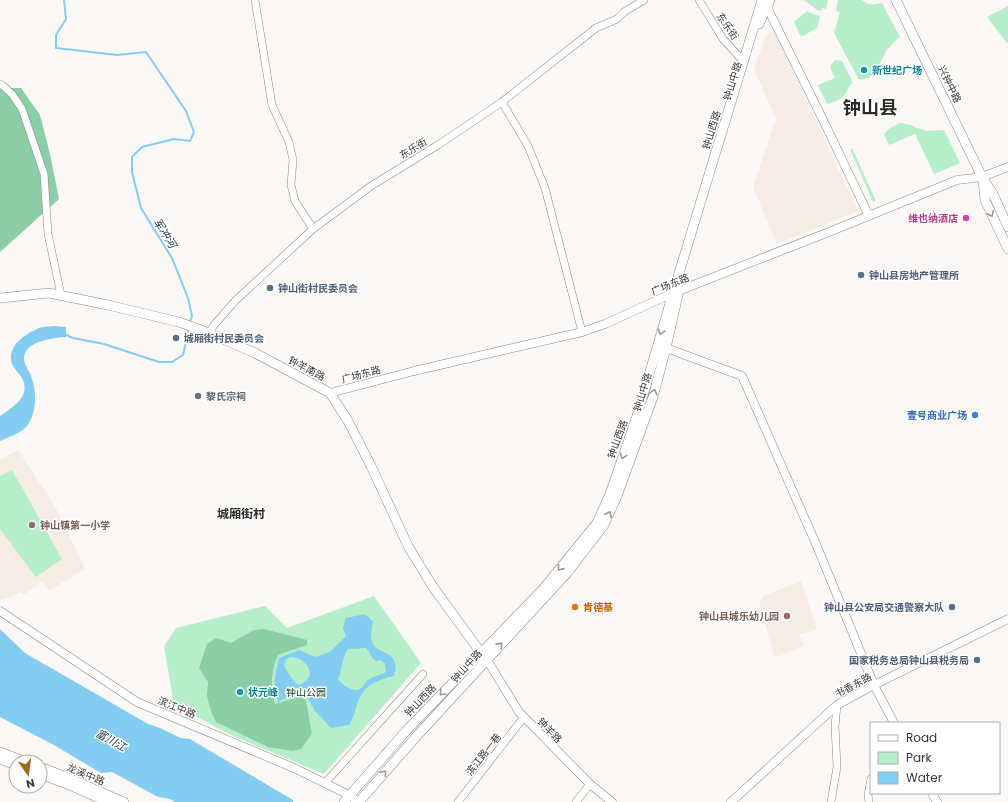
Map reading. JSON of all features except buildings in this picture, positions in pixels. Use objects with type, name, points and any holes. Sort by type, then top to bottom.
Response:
[{"type":"main road","name":"兴钟中路","points":[[896,0],[1008,227]]},
{"type":"main road","name":"钟山西路","points":[[346,799],[406,731],[484,657],[544,588],[597,523],[610,494],[637,416],[676,292],[744,62],[764,3]]},
{"type":"main road","name":"钟山中路","points":[[358,802],[484,657],[567,573],[604,525],[617,496],[653,396],[666,348],[676,292],[750,60],[764,3]]},
{"type":"main road","name":"兴钟中路","points":[[982,177],[985,200],[1008,249]]},
{"type":"main road","name":"钟羊南路","points":[[0,298],[49,293],[179,322],[255,353],[330,393],[348,421],[371,466],[408,546],[433,587],[484,657]]},
{"type":"main road","name":"龙溪中路","points":[[48,770],[124,802]]},
{"type":"main road","name":"龙溪中路","points":[[48,777],[108,802]]},
{"type":"street","points":[[255,0],[272,105],[289,142],[293,160],[291,185],[295,201],[312,229]]},
{"type":"street","name":"东乐街","points":[[209,333],[236,300],[312,229],[371,186],[438,145],[502,102],[596,28],[617,19],[624,12],[644,0]]},
{"type":"street","name":"东乐街","points":[[699,0],[723,39],[744,62]]},
{"type":"street","points":[[764,3],[826,126],[869,216]]},
{"type":"street","points":[[0,84],[12,94],[22,109],[44,174],[48,234],[61,295]]},
{"type":"street","points":[[502,102],[528,146],[545,188],[582,332]]},
{"type":"street","name":"广场东路","points":[[330,393],[414,371],[582,332],[604,324],[676,292],[957,180],[982,177],[1008,167]]},
{"type":"street","points":[[666,348],[742,376],[816,544],[874,685],[893,722]]},
{"type":"street","name":"滨江中路","points":[[0,611],[137,702],[245,746],[325,783],[346,799],[358,802]]},
{"type":"street","name":"书香东路","points":[[731,802],[837,705],[874,685],[1008,619]]},
{"type":"street","name":"钟羊路","points":[[484,657],[519,712],[590,784],[612,802]]},
{"type":"street","points":[[325,783],[423,674]]},
{"type":"street","points":[[831,802],[837,767],[835,726],[837,705]]},
{"type":"street","name":"滨江路一巷","points":[[458,802],[524,717]]},
{"type":"street","points":[[576,802],[590,784]]},
{"type":"street","points":[[869,802],[868,795],[870,784]]},
{"type":"shaded area","points":[[769,32],[773,32],[776,35],[858,211],[777,244],[753,187],[776,118],[754,70],[766,35]]},
{"type":"shaded area","name":"钟山镇第一小学","points":[[18,450],[56,508],[85,569],[49,591],[42,581],[24,595],[21,592],[2,600],[0,599],[0,460]]},
{"type":"shaded area","name":"钟山县城乐幼儿园","points":[[801,581],[817,630],[799,634],[804,646],[775,658],[759,603],[763,596]]},
{"type":"green space","points":[[804,0],[828,0],[826,9],[822,8],[821,11],[817,10]]},
{"type":"green space","points":[[838,0],[862,0],[871,4],[882,3],[900,37],[886,51],[876,72],[868,78],[859,80],[834,33],[840,12],[836,11]]},
{"type":"green space","points":[[1008,6],[1008,42],[1007,43],[987,17]]},
{"type":"green space","points":[[807,11],[820,16],[817,28],[801,37],[794,22]]},
{"type":"green space","points":[[836,60],[842,61],[853,82],[842,98],[827,104],[818,85],[835,78],[830,67]]},
{"type":"green space","points":[[0,88],[21,88],[40,115],[59,199],[0,252]]},
{"type":"green space","points":[[900,123],[911,125],[927,131],[944,130],[960,163],[934,174],[915,134],[889,145],[884,134],[890,128]]},
{"type":"green space","points":[[852,148],[876,201],[873,202],[850,149]]},
{"type":"green space","points":[[12,470],[62,559],[36,577],[0,529],[0,476]]},
{"type":"green space","name":"钟山公园","points":[[374,596],[421,663],[324,774],[231,735],[174,705],[164,646],[176,628],[265,606],[287,628]]},
{"type":"green space","points":[[264,629],[307,640],[307,645],[278,655],[272,679],[272,691],[275,704],[302,696],[306,701],[312,734],[301,749],[293,751],[268,747],[216,722],[211,711],[207,696],[208,682],[199,668],[207,644],[216,638],[231,643],[254,630]]},
{"type":"water","points":[[41,327],[66,327],[66,337],[54,338],[40,342],[28,349],[25,354],[24,360],[33,382],[35,395],[33,415],[25,428],[15,435],[0,441],[0,416],[21,399],[25,387],[23,380],[12,364],[11,358],[14,347],[17,342],[32,331]]},
{"type":"water","points":[[365,614],[373,622],[371,635],[372,642],[379,649],[392,657],[395,661],[396,667],[394,676],[376,682],[367,688],[357,704],[349,725],[331,728],[315,711],[301,690],[278,702],[275,691],[275,675],[279,658],[299,650],[315,657],[330,652],[346,636],[343,628],[346,618]],"holes":[[[366,648],[372,658],[376,661],[381,660],[385,664],[386,672],[372,677],[360,689],[354,690],[344,685],[338,679],[344,656],[348,649]],[[291,657],[303,661],[309,669],[310,674],[308,678],[298,685],[284,666],[286,659]]]},
{"type":"water","name":"富川江","points":[[0,629],[25,653],[148,724],[181,738],[190,739],[293,800],[293,802],[175,802],[170,799],[158,797],[112,772],[101,773],[52,744],[0,717]]},
{"type":"waterway","name":"军冲河","points":[[64,0],[66,19],[56,35],[56,48],[117,55],[146,52],[186,111],[194,132],[190,141],[174,139],[142,147],[132,157],[132,172],[141,208],[172,258],[188,298],[192,316],[190,322]]},
{"type":"waterway","name":"军冲河","points":[[64,334],[73,338],[104,344],[159,362],[172,362],[183,355],[189,329]]},
{"type":"place","name":"新世纪广场","points":[[864,70]]},
{"type":"place","name":"维也纳酒店","points":[[966,218]]},
{"type":"place","name":"钟山县房地产管理所","points":[[861,275]]},
{"type":"place","name":"钟山街村民委员会","points":[[270,288]]},
{"type":"place","name":"城厢街村民委员会","points":[[176,338]]},
{"type":"place","name":"黎氏宗祠","points":[[198,396]]},
{"type":"place","name":"壹号商业广场","points":[[975,415]]},
{"type":"place","name":"钟山镇第一小学","points":[[32,525]]},
{"type":"place","name":"肯德基","points":[[575,607]]},
{"type":"place","name":"钟山县公安局交通警察大队","points":[[952,607]]},
{"type":"place","name":"钟山县城乐幼儿园","points":[[787,616]]},
{"type":"place","name":"国家税务总局钟山县税务局","points":[[977,660]]},
{"type":"place","name":"状元峰","points":[[240,692]]},
{"type":"district","name":"钟山县","points":[[870,108]]},
{"type":"district","name":"城厢街村","points":[[241,514]]}]
